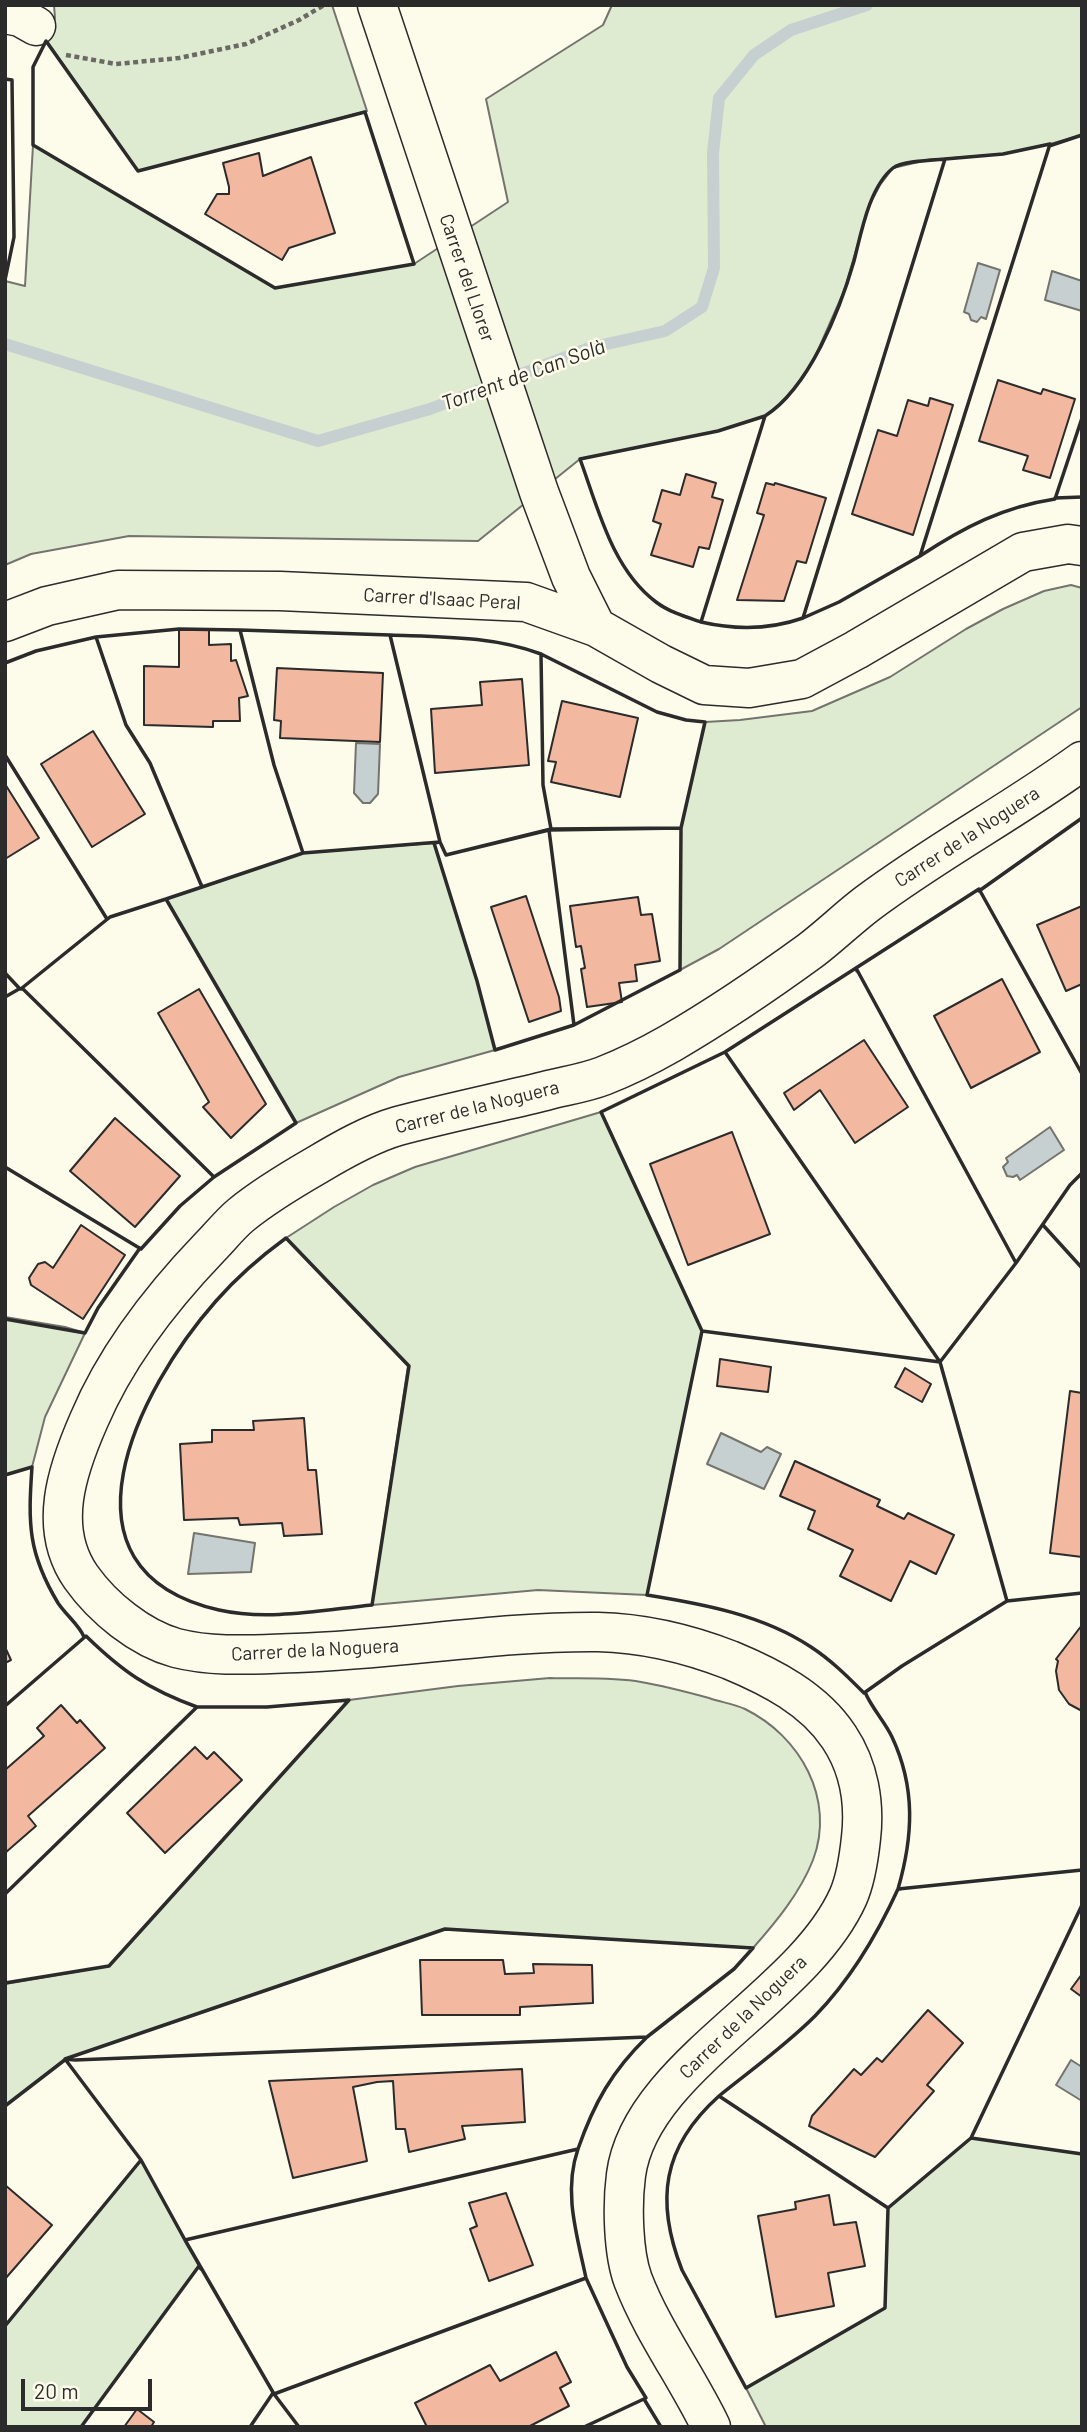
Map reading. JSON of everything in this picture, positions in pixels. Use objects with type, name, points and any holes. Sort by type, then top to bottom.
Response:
[{"type":"street","name":"Carrer del Llorer","points":[[377,5],[539,492],[571,577],[596,627]]},
{"type":"street","name":"Carrer d'Isaac Peral","points":[[5,622],[47,606],[118,590],[280,591],[526,602],[596,627],[660,664],[704,685],[749,688],[802,679],[1023,552],[1068,544],[1082,546]]},
{"type":"street","name":"Carrer de la Noguera","points":[[711,2427],[697,2396],[657,2330],[630,2273],[625,2214],[626,2169],[640,2129],[660,2100],[704,2055],[776,1990],[829,1929],[850,1894],[859,1858],[864,1812],[858,1779],[840,1738],[813,1708],[783,1685],[706,1651],[657,1637],[604,1632],[550,1633],[340,1652],[233,1655],[182,1650],[149,1638],[111,1609],[82,1580],[65,1549],[60,1512],[79,1444],[95,1405],[122,1358],[163,1301],[242,1214],[331,1157],[389,1128],[602,1076],[669,1044],[750,993],[814,948],[868,902],[1082,761]]},
{"type":"path","points":[[21,20],[64,55],[116,64],[179,58],[246,44],[299,20],[324,5]]},
{"type":"green space","points":[[54,5],[332,5],[367,111],[138,171],[47,41],[55,18]]},
{"type":"green space","points":[[612,5],[1082,5],[1082,135],[1003,154],[927,160],[893,168],[869,206],[844,291],[815,357],[804,376],[782,403],[765,416],[718,431],[580,459],[478,541],[129,536],[31,554],[5,565],[5,281],[25,286],[33,145],[275,288],[414,264],[508,202],[486,99],[603,25]]},
{"type":"green space","points":[[1071,585],[1082,588],[1082,707],[719,949],[680,970],[681,828],[705,722],[812,711],[890,677],[1003,609],[1044,591]]},
{"type":"green space","points":[[434,843],[477,981],[495,1050],[399,1077],[296,1123],[166,899],[303,853]]},
{"type":"green space","points":[[601,1112],[702,1331],[647,1595],[538,1590],[372,1605],[408,1366],[286,1238],[373,1185],[415,1167]]},
{"type":"green space","points":[[5,1317],[85,1333],[45,1417],[32,1467],[5,1475]]},
{"type":"green space","points":[[550,1678],[641,1682],[736,1706],[765,1721],[782,1735],[797,1753],[816,1793],[820,1814],[819,1837],[813,1860],[801,1884],[779,1917],[753,1948],[445,1929],[65,2059],[5,2106],[5,1984],[109,1966],[349,1700]]},
{"type":"green space","points":[[971,2138],[1082,2154],[1082,2427],[766,2427],[746,2388],[885,2308],[888,2208]]},
{"type":"green space","points":[[141,2160],[199,2266],[81,2427],[5,2427],[5,2326]]},
{"type":"shaded area","points":[[978,263],[1000,270],[986,319],[981,317],[977,322],[964,312]]},
{"type":"shaded area","points":[[1052,271],[1082,281],[1082,311],[1045,300]]},
{"type":"shaded area","points":[[356,743],[380,744],[378,794],[370,803],[363,803],[354,793]]},
{"type":"shaded area","points":[[1050,1127],[1064,1150],[1020,1180],[1017,1175],[1007,1176],[1003,1167],[1008,1162],[1006,1158]]},
{"type":"shaded area","points":[[721,1433],[761,1452],[767,1447],[781,1454],[764,1489],[707,1464]]},
{"type":"shaded area","points":[[194,1533],[255,1543],[251,1572],[188,1574]]},
{"type":"shaded area","points":[[1071,2060],[1082,2067],[1082,2101],[1056,2085]]},
{"type":"building","points":[[259,153],[263,176],[311,157],[335,233],[289,248],[282,260],[205,214],[217,194],[229,194],[223,163]]},
{"type":"building","points":[[998,380],[1041,394],[1043,389],[1075,399],[1050,478],[1023,470],[1028,456],[979,441]]},
{"type":"building","points":[[930,398],[953,405],[913,535],[852,514],[878,430],[897,436],[908,400],[928,406]]},
{"type":"building","points":[[686,474],[716,483],[712,497],[723,500],[709,549],[699,547],[693,567],[651,555],[661,524],[653,521],[662,490],[680,495]]},
{"type":"building","points":[[766,483],[775,483],[826,498],[806,563],[797,561],[784,601],[737,600],[764,515],[757,513]]},
{"type":"building","points":[[179,629],[209,629],[209,645],[231,644],[231,661],[236,660],[248,696],[239,698],[240,721],[213,721],[213,727],[144,725],[144,666],[179,667]]},
{"type":"building","points":[[277,668],[383,673],[380,742],[280,738],[281,721],[274,720]]},
{"type":"building","points":[[522,679],[529,765],[435,773],[431,709],[482,705],[480,682]]},
{"type":"building","points":[[562,701],[638,718],[620,797],[551,782],[556,762],[548,761]]},
{"type":"building","points":[[93,731],[145,814],[92,847],[41,764]]},
{"type":"building","points":[[5,784],[39,838],[5,859]]},
{"type":"building","points":[[526,896],[559,997],[561,1011],[529,1022],[491,907]]},
{"type":"building","points":[[638,897],[641,915],[652,914],[660,961],[635,965],[637,981],[619,983],[622,1002],[587,1007],[581,969],[585,968],[581,946],[576,947],[570,906]]},
{"type":"building","points":[[1082,906],[1082,984],[1066,991],[1037,925]]},
{"type":"building","points":[[1002,979],[1040,1052],[971,1088],[934,1016]]},
{"type":"building","points":[[199,989],[266,1104],[231,1138],[203,1107],[209,1102],[158,1013]]},
{"type":"building","points":[[864,1040],[908,1107],[855,1143],[820,1090],[794,1110],[784,1093]]},
{"type":"building","points":[[115,1118],[180,1176],[135,1227],[70,1171]]},
{"type":"building","points":[[732,1132],[770,1234],[688,1265],[650,1164]]},
{"type":"building","points":[[81,1225],[125,1255],[83,1319],[31,1285],[29,1278],[38,1264],[45,1262],[53,1268]]},
{"type":"building","points":[[720,1359],[771,1367],[768,1392],[717,1386]]},
{"type":"building","points":[[905,1368],[931,1384],[922,1402],[895,1387]]},
{"type":"building","points":[[1070,1391],[1082,1393],[1082,1557],[1050,1553]]},
{"type":"building","points":[[304,1418],[308,1470],[316,1470],[322,1534],[284,1536],[282,1523],[240,1525],[238,1518],[184,1520],[180,1444],[212,1442],[212,1430],[254,1430],[253,1421]]},
{"type":"building","points":[[795,1461],[880,1500],[877,1506],[904,1519],[908,1513],[954,1535],[936,1574],[910,1561],[891,1601],[840,1576],[853,1550],[808,1529],[815,1511],[780,1496]]},
{"type":"building","points":[[1082,1625],[1082,1711],[1069,1704],[1059,1690],[1056,1659]]},
{"type":"building","points":[[5,1647],[11,1660],[5,1663]]},
{"type":"building","points":[[61,1705],[77,1723],[80,1720],[105,1748],[28,1816],[36,1826],[5,1853],[5,1770],[44,1736],[37,1728]]},
{"type":"building","points":[[195,1747],[207,1759],[214,1752],[242,1780],[165,1853],[127,1813]]},
{"type":"building","points":[[420,1960],[503,1960],[505,1974],[534,1973],[533,1964],[592,1965],[593,2003],[520,2007],[520,2015],[422,2015]]},
{"type":"building","points":[[1082,1974],[1082,1997],[1071,1989]]},
{"type":"building","points":[[928,2010],[963,2043],[927,2085],[934,2091],[875,2157],[809,2126],[812,2116],[854,2069],[861,2075],[877,2058],[882,2062]]},
{"type":"building","points":[[522,2069],[525,2122],[462,2126],[465,2139],[409,2152],[405,2129],[396,2129],[393,2081],[353,2087],[367,2161],[293,2178],[269,2081]]},
{"type":"building","points":[[5,2185],[52,2225],[5,2279]]},
{"type":"building","points":[[506,2193],[533,2265],[489,2281],[470,2229],[477,2226],[469,2203]]},
{"type":"building","points":[[829,2195],[834,2225],[856,2222],[865,2266],[828,2273],[834,2306],[776,2317],[758,2216],[796,2209],[795,2202]]},
{"type":"building","points":[[556,2352],[571,2382],[560,2388],[569,2406],[528,2427],[427,2427],[415,2403],[490,2365],[500,2381]]},
{"type":"building","points":[[137,2409],[154,2422],[151,2427],[124,2427]]},
{"type":"waterway","name":"Torrent de Can Solà","points":[[5,344],[318,441],[430,409],[589,348],[665,331],[702,307],[714,268],[713,153],[719,98],[754,55],[791,30],[867,5]]},
{"type":"wall","points":[[46,41],[138,171],[365,112],[414,264],[275,288],[33,145],[33,67],[46,41]]},
{"type":"wall","points":[[5,79],[12,80],[14,237],[5,280]]},
{"type":"wall","points":[[1049,146],[1082,135]]},
{"type":"wall","points":[[1050,144],[920,556],[839,602],[803,618],[945,159],[1003,154],[1050,144]]},
{"type":"wall","points":[[945,159],[803,618],[752,628],[701,622],[765,416],[796,387],[821,346],[840,302],[867,212],[878,187],[885,176],[897,166],[945,159]]},
{"type":"wall","points":[[765,416],[701,622],[672,611],[656,602],[641,588],[617,555],[600,517],[580,459],[718,431],[765,416]]},
{"type":"wall","points":[[920,556],[984,520],[1018,507],[1055,499],[1082,418]]},
{"type":"wall","points":[[1055,498],[1082,497]]},
{"type":"wall","points":[[179,629],[240,630],[274,765],[303,853],[202,887],[150,763],[126,725],[96,637],[179,629]]},
{"type":"wall","points":[[240,630],[390,635],[440,842],[303,853],[274,765],[240,630]]},
{"type":"wall","points":[[390,635],[486,641],[541,654],[543,785],[551,829],[446,855],[440,842],[390,635]]},
{"type":"wall","points":[[5,663],[36,651],[96,637],[97,640]]},
{"type":"wall","points":[[541,654],[657,712],[705,722],[681,828],[551,829],[543,785],[541,654]]},
{"type":"wall","points":[[5,755],[107,919],[109,918]]},
{"type":"wall","points":[[979,891],[1082,818]]},
{"type":"wall","points":[[681,828],[680,970],[574,1025],[549,830],[681,828]]},
{"type":"wall","points":[[549,830],[574,1025],[495,1050],[477,981],[434,843],[440,842],[446,855],[549,830]]},
{"type":"wall","points":[[166,899],[202,887],[201,884]]},
{"type":"wall","points":[[857,971],[856,968],[979,889],[1082,1074]]},
{"type":"wall","points":[[166,899],[296,1123],[214,1177],[22,988],[110,917],[166,899]]},
{"type":"wall","points":[[856,968],[1016,1263],[940,1362],[725,1052],[856,968]]},
{"type":"wall","points":[[5,973],[20,989]]},
{"type":"wall","points":[[5,997],[23,989]]},
{"type":"wall","points":[[725,1052],[940,1362],[702,1331],[601,1112],[725,1052]]},
{"type":"wall","points":[[5,1167],[141,1249],[180,1206],[213,1176]]},
{"type":"wall","points":[[1016,1263],[1070,1185],[1082,1173]]},
{"type":"wall","points":[[1043,1225],[1082,1268]]},
{"type":"wall","points":[[286,1238],[409,1366],[372,1605],[295,1614],[257,1615],[219,1610],[166,1589],[134,1557],[121,1518],[123,1473],[137,1426],[160,1380],[187,1338],[232,1284],[286,1238]]},
{"type":"wall","points":[[5,1319],[85,1333],[98,1308],[140,1248]]},
{"type":"wall","points":[[1007,1601],[940,1362],[702,1331],[647,1595],[732,1612],[773,1627],[818,1652],[864,1693],[902,1666],[1007,1601],[1082,1593]]},
{"type":"wall","points":[[5,1475],[32,1467],[30,1505],[32,1538],[36,1553],[58,1603],[84,1637]]},
{"type":"wall","points":[[5,1706],[86,1636],[137,1678],[196,1708]]},
{"type":"wall","points":[[865,1692],[892,1737],[905,1775],[910,1813],[907,1850],[898,1889],[901,1889]]},
{"type":"wall","points":[[5,1894],[197,1707],[267,1707],[349,1700],[109,1966],[5,1983]]},
{"type":"wall","points":[[1082,1870],[898,1889],[862,1956],[828,2002],[792,2038],[719,2096],[888,2208],[971,2138],[1082,1905]]},
{"type":"wall","points":[[445,1929],[753,1948],[734,1969],[647,2037],[65,2059],[445,1929]]},
{"type":"wall","points":[[647,2037],[605,2088],[578,2149],[185,2240],[141,2160],[65,2059],[647,2037]]},
{"type":"wall","points":[[5,2106],[66,2059]]},
{"type":"wall","points":[[719,2096],[888,2208],[885,2308],[746,2388],[682,2270],[668,2221],[669,2176],[675,2155],[685,2135],[719,2096]]},
{"type":"wall","points":[[971,2138],[1082,2154]]},
{"type":"wall","points":[[578,2149],[572,2181],[573,2214],[586,2278],[274,2394],[185,2240],[578,2149]]},
{"type":"wall","points":[[5,2326],[141,2160]]},
{"type":"wall","points":[[81,2427],[199,2266],[201,2269]]},
{"type":"wall","points":[[584,2427],[646,2398],[627,2367],[586,2278]]},
{"type":"wall","points":[[250,2427],[273,2393]]},
{"type":"wall","points":[[274,2394],[299,2427]]},
{"type":"wall","points":[[644,2399],[661,2427]]}]
